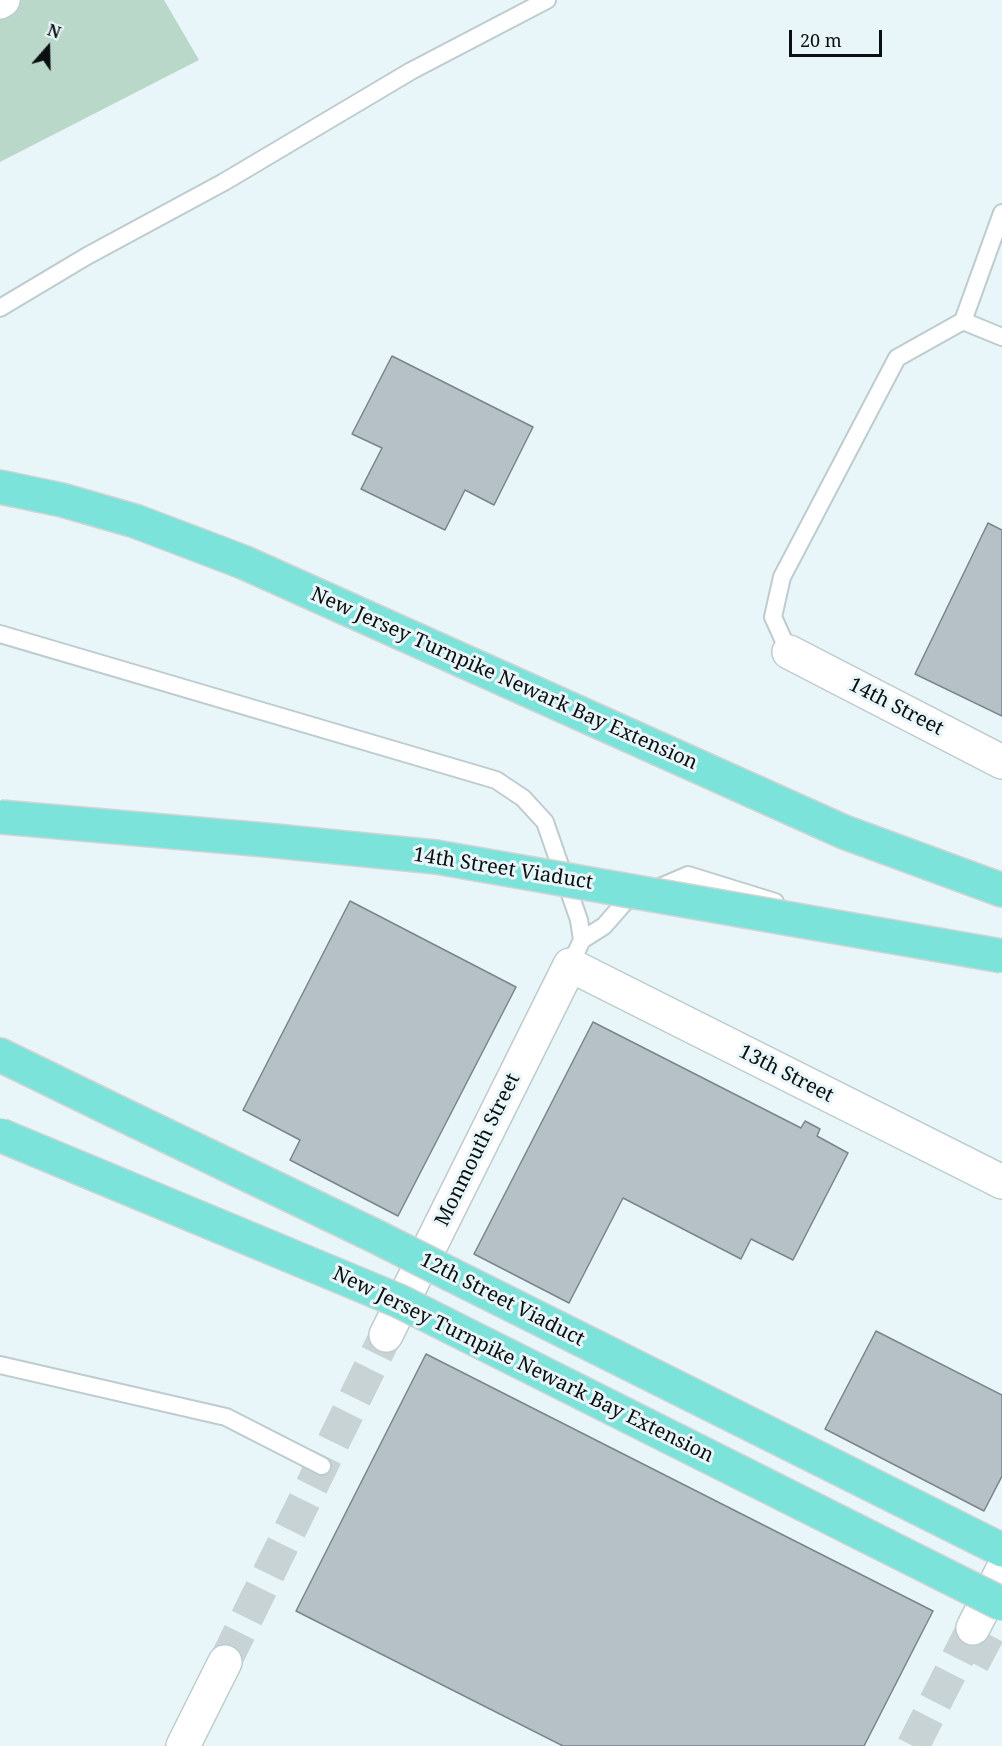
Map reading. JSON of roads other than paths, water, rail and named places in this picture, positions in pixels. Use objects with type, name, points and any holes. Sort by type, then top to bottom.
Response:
[{"type":"highway","name":"New Jersey Turnpike Newark Bay Extension","points":[[0,487],[62,500],[135,521],[243,562],[844,832],[1002,890]]},
{"type":"highway","name":"14th Street Viaduct","points":[[0,817],[436,857],[1002,956]]},
{"type":"highway","name":"12th Street Viaduct","points":[[0,1054],[377,1237],[1002,1550]]},
{"type":"highway","points":[[0,1063],[115,1111]]},
{"type":"highway","name":"New Jersey Turnpike Newark Bay Extension","points":[[0,1135],[399,1301],[1002,1604]]},
{"type":"street","name":"14th Street","points":[[789,652],[1002,762]]},
{"type":"street","name":"13th Street","points":[[576,953],[1002,1182]]},
{"type":"street","name":"Monmouth Street","points":[[386,1335],[576,953]]},
{"type":"street","points":[[973,1628],[1002,1571]]},
{"type":"street","points":[[183,1746],[225,1662]]},
{"type":"lane","points":[[0,308],[87,256],[224,182],[411,71],[547,0]]},
{"type":"lane","points":[[789,652],[773,617],[782,577],[897,358],[963,321],[1002,213]]},
{"type":"lane","points":[[963,321],[1002,336]]},
{"type":"lane","points":[[0,634],[496,780],[523,798],[544,822],[579,920],[576,953]]},
{"type":"lane","points":[[576,953],[625,902],[688,875],[790,907]]},
{"type":"lane","points":[[0,1365],[226,1416],[322,1466]]},
{"type":"tunnel","points":[[225,1662],[386,1335]]},
{"type":"tunnel","points":[[913,1746],[973,1628]]},
{"type":"tunnel","points":[[966,1641],[1002,1660]]}]
